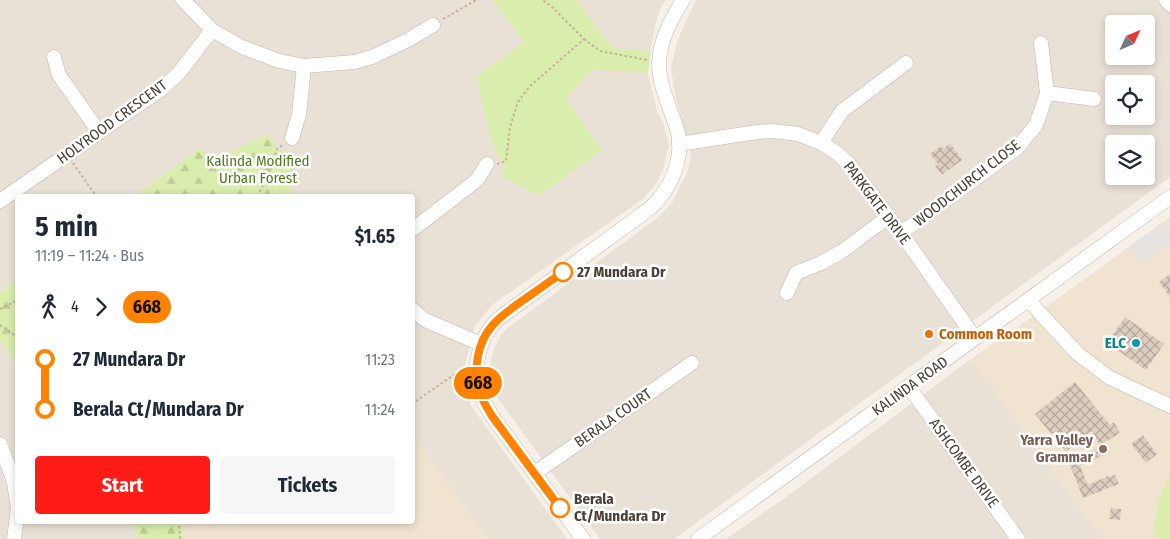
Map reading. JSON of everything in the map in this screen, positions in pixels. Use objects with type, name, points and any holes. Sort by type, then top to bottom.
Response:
[{"type":"street","points":[[183,0],[212,30],[242,48],[279,61],[304,66],[355,62],[372,58],[408,40],[432,25]]},
{"type":"street","points":[[583,539],[492,416],[480,392],[477,374],[478,359],[481,344],[491,327],[502,316],[641,215],[657,202],[667,187],[674,174],[679,144],[677,128],[662,88],[659,63],[665,32],[683,0]]},
{"type":"street","points":[[1166,0],[1170,5]]},
{"type":"street","name":"HOLYROOD CRESCENT","points":[[0,201],[165,86],[178,74],[212,30]]},
{"type":"street","name":"WOODCHURCH CLOSE","points":[[901,233],[1017,148],[1036,125],[1047,93],[1041,43]]},
{"type":"street","points":[[54,57],[59,75],[99,132]]},
{"type":"street","points":[[821,142],[842,111],[906,63]]},
{"type":"street","points":[[292,138],[299,115],[304,66]]},
{"type":"street","points":[[1047,93],[1094,99]]},
{"type":"street","name":"PARKGATE DRIVE","points":[[679,144],[757,132],[798,134],[821,142],[849,164],[901,233],[975,338]]},
{"type":"street","points":[[415,228],[477,180],[487,164]]},
{"type":"street","name":"KALINDA ROAD","points":[[698,539],[1170,197]]},
{"type":"street","points":[[787,293],[796,273],[821,263],[841,252],[888,217]]},
{"type":"street","points":[[1030,300],[1078,354],[1110,378],[1170,406]]},
{"type":"street","points":[[415,312],[425,320],[481,344]]},
{"type":"street","name":"BERALA COURT","points":[[535,473],[692,363]]},
{"type":"street","name":"ASHCOMBE DRIVE","points":[[909,387],[1018,539]]},
{"type":"street","points":[[0,444],[15,489]]},
{"type":"street","points":[[14,539],[16,524]]},
{"type":"path","points":[[432,25],[476,0]]},
{"type":"path","points":[[543,0],[584,40],[600,51],[659,63]]},
{"type":"path","points":[[487,164],[498,164],[506,161],[513,116],[518,102],[529,87],[584,40]]},
{"type":"path","points":[[258,194],[268,177],[277,149],[292,138]]},
{"type":"path","points":[[67,155],[95,194]]},
{"type":"path","points":[[0,309],[15,302]]},
{"type":"path","points":[[0,325],[15,336]]},
{"type":"path","points":[[415,402],[465,367]]},
{"type":"path","points":[[179,524],[180,539]]},
{"type":"shaded area","points":[[0,0],[666,0],[661,7],[655,26],[648,73],[657,111],[664,125],[669,145],[664,166],[657,183],[644,198],[492,305],[474,327],[464,370],[466,392],[471,406],[567,539],[488,539],[415,439],[415,194],[291,194],[293,157],[210,161],[200,149],[137,194],[15,194],[15,282],[0,293]]},
{"type":"shaded area","points":[[696,0],[1170,0],[1170,177],[674,539],[600,539],[494,393],[490,375],[491,359],[501,335],[509,327],[656,219],[672,203],[688,170],[691,156],[675,94],[671,67],[678,39]]},
{"type":"shaded area","name":"Yarra Valley Grammar","points":[[1170,217],[1170,539],[1102,539],[971,359]]},
{"type":"shaded area","points":[[1164,221],[1170,229],[1170,243],[1142,264],[1130,247]]},
{"type":"shaded area","points":[[0,340],[15,362],[15,524],[130,524],[140,539],[0,539]]},
{"type":"shaded area","points":[[971,359],[1102,539],[726,539],[786,497]]},
{"type":"shaded area","points":[[415,439],[488,539],[183,539],[182,524],[415,524]]},
{"type":"green space","points":[[493,0],[577,0],[612,48],[650,51],[648,73],[592,69],[566,99],[602,150],[539,196],[501,176],[504,171],[503,162],[494,151],[476,76],[524,42]]},
{"type":"green space","name":"Kalinda Modified Urban Forest","points":[[269,134],[277,149],[293,157],[291,194],[137,194],[201,148],[211,161]]},
{"type":"green space","points":[[15,282],[15,362],[0,340],[0,293]]},
{"type":"green space","points":[[1170,476],[1170,539],[1158,539],[1154,528],[1159,498]]},
{"type":"green space","points":[[130,524],[182,524],[183,539],[140,539]]},
{"type":"building","points":[[950,143],[962,160],[942,175],[935,166],[938,164],[930,154],[941,146],[943,149]]},
{"type":"building","points":[[1170,274],[1170,297],[1159,282]]},
{"type":"building","name":"ELC","points":[[1125,317],[1164,344],[1146,370],[1107,343]]},
{"type":"building","points":[[1075,382],[1110,425],[1114,422],[1120,433],[1100,445],[1092,431],[1066,452],[1035,414]]},
{"type":"building","points":[[1143,435],[1157,454],[1146,463],[1131,444]]},
{"type":"building","points":[[1105,446],[1108,453],[1080,466],[1088,485],[1115,475],[1119,484],[1083,498],[1068,460]]},
{"type":"building","points":[[1111,508],[1121,509],[1120,520],[1109,519]]},
{"type":"bus line","name":"668","points":[[560,508],[492,416],[480,392],[477,374],[481,344],[491,327],[502,316],[563,272]]},
{"type":"place","name":"27 Mundara Dr","points":[[563,272]]},
{"type":"place","name":"Common Room","points":[[929,334]]},
{"type":"place","name":"ELC","points":[[1136,343]]},
{"type":"place","name":"Yarra Valley Grammar","points":[[1103,449]]},
{"type":"place","name":"Berala Ct/Mundara Dr","points":[[560,508]]}]
